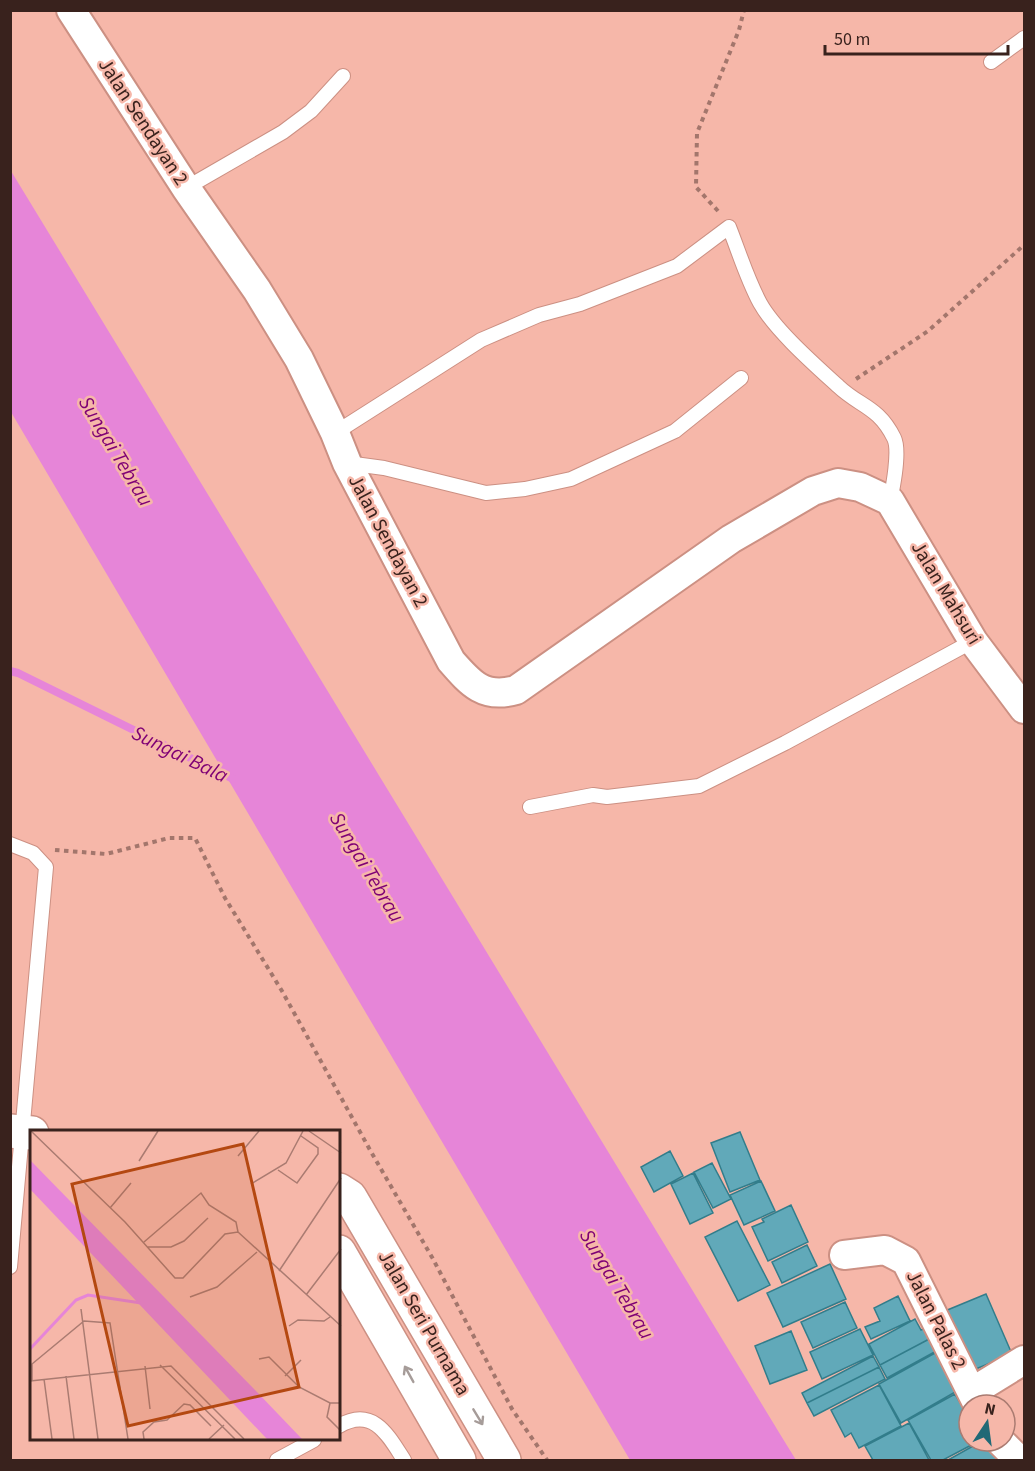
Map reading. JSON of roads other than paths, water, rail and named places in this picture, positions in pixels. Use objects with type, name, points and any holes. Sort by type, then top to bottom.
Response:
[{"type":"street","name":"Jalan Sendayan 2","points":[[71,10],[186,188],[257,290],[299,359],[347,463],[452,661],[466,678],[483,689],[500,694],[516,690],[731,539],[813,491],[838,483],[860,488],[890,501]]},
{"type":"street","name":"Jalan Mahsuri","points":[[890,501],[973,641],[1024,709]]},
{"type":"street","name":"Jalan Seri Purnama","points":[[340,1191],[350,1197],[504,1461]]},
{"type":"street","name":"Jalan Palas 2","points":[[844,1255],[885,1250],[906,1261],[972,1393]]},
{"type":"street","name":"Jalan Seri Purnama","points":[[340,1254],[459,1461]]},
{"type":"street","points":[[983,1393],[1024,1360]]},
{"type":"lane","points":[[991,62],[1024,38]]},
{"type":"lane","points":[[186,188],[283,132],[311,111],[343,76]]},
{"type":"lane","points":[[335,434],[481,340],[539,315],[580,304],[677,266],[729,227],[761,304],[786,336],[841,389],[874,410],[896,441],[895,476],[890,501]]},
{"type":"lane","points":[[347,463],[384,468],[486,493],[548,484],[571,479],[675,431],[741,378]]},
{"type":"lane","points":[[530,807],[593,795],[608,797],[699,786],[785,743],[973,641]]},
{"type":"lane","points":[[10,844],[33,853],[46,867],[10,1267]]},
{"type":"lane","points":[[340,1425],[350,1419],[369,1421],[387,1432],[404,1461]]},
{"type":"lane","points":[[277,1461],[313,1441]]},
{"type":"water","name":"Sungai Tebrau","points":[[11,171],[796,1460],[630,1460],[11,412]]},
{"type":"waterway","name":"Sungai Bala","points":[[10,671],[233,779]]}]
